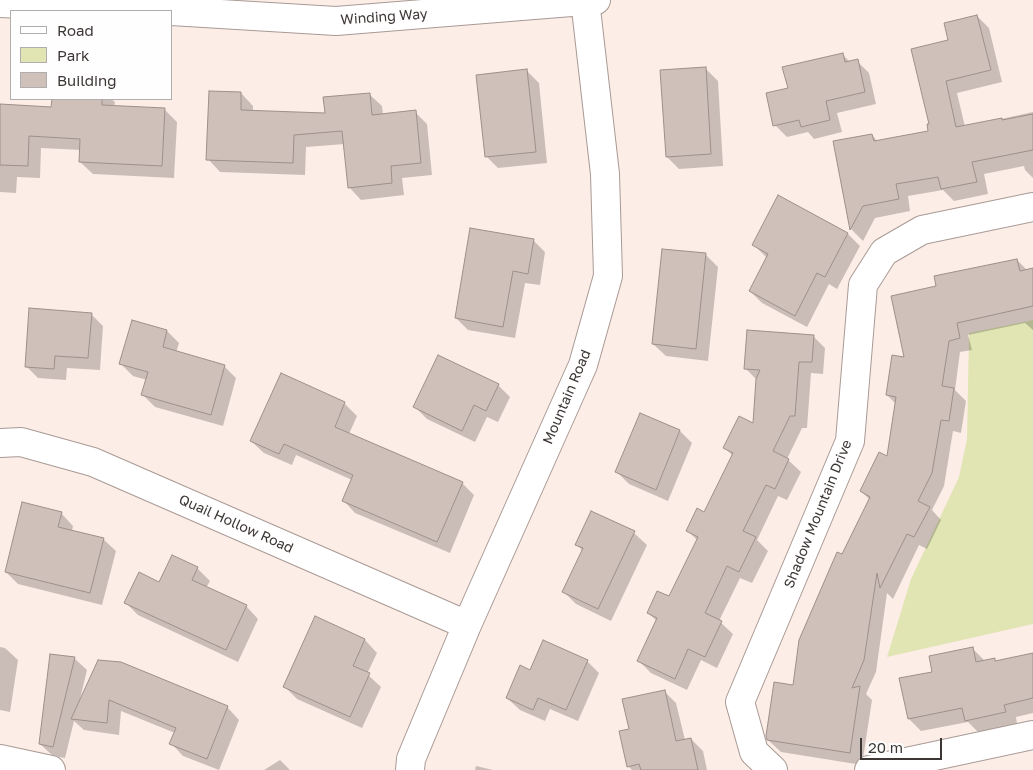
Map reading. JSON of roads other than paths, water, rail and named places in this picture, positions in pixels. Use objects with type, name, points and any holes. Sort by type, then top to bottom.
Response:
[{"type":"street","name":"Winding Way","points":[[172,11],[336,20],[589,0]]},
{"type":"street","name":"Mountain Road","points":[[410,770],[411,759],[466,625],[583,365],[608,276],[605,174],[589,0]]},
{"type":"street","name":"Winding Way","points":[[0,4],[130,4],[165,10]]},
{"type":"street","name":"Shadow Mountain Drive","points":[[773,770],[754,752],[740,702],[850,441],[864,285],[884,252],[922,230],[1033,207]]},
{"type":"street","name":"Quail Hollow Road","points":[[0,443],[21,442],[93,462],[466,625]]},
{"type":"street","points":[[869,770],[1033,735]]},
{"type":"street","points":[[0,759],[51,770]]}]
